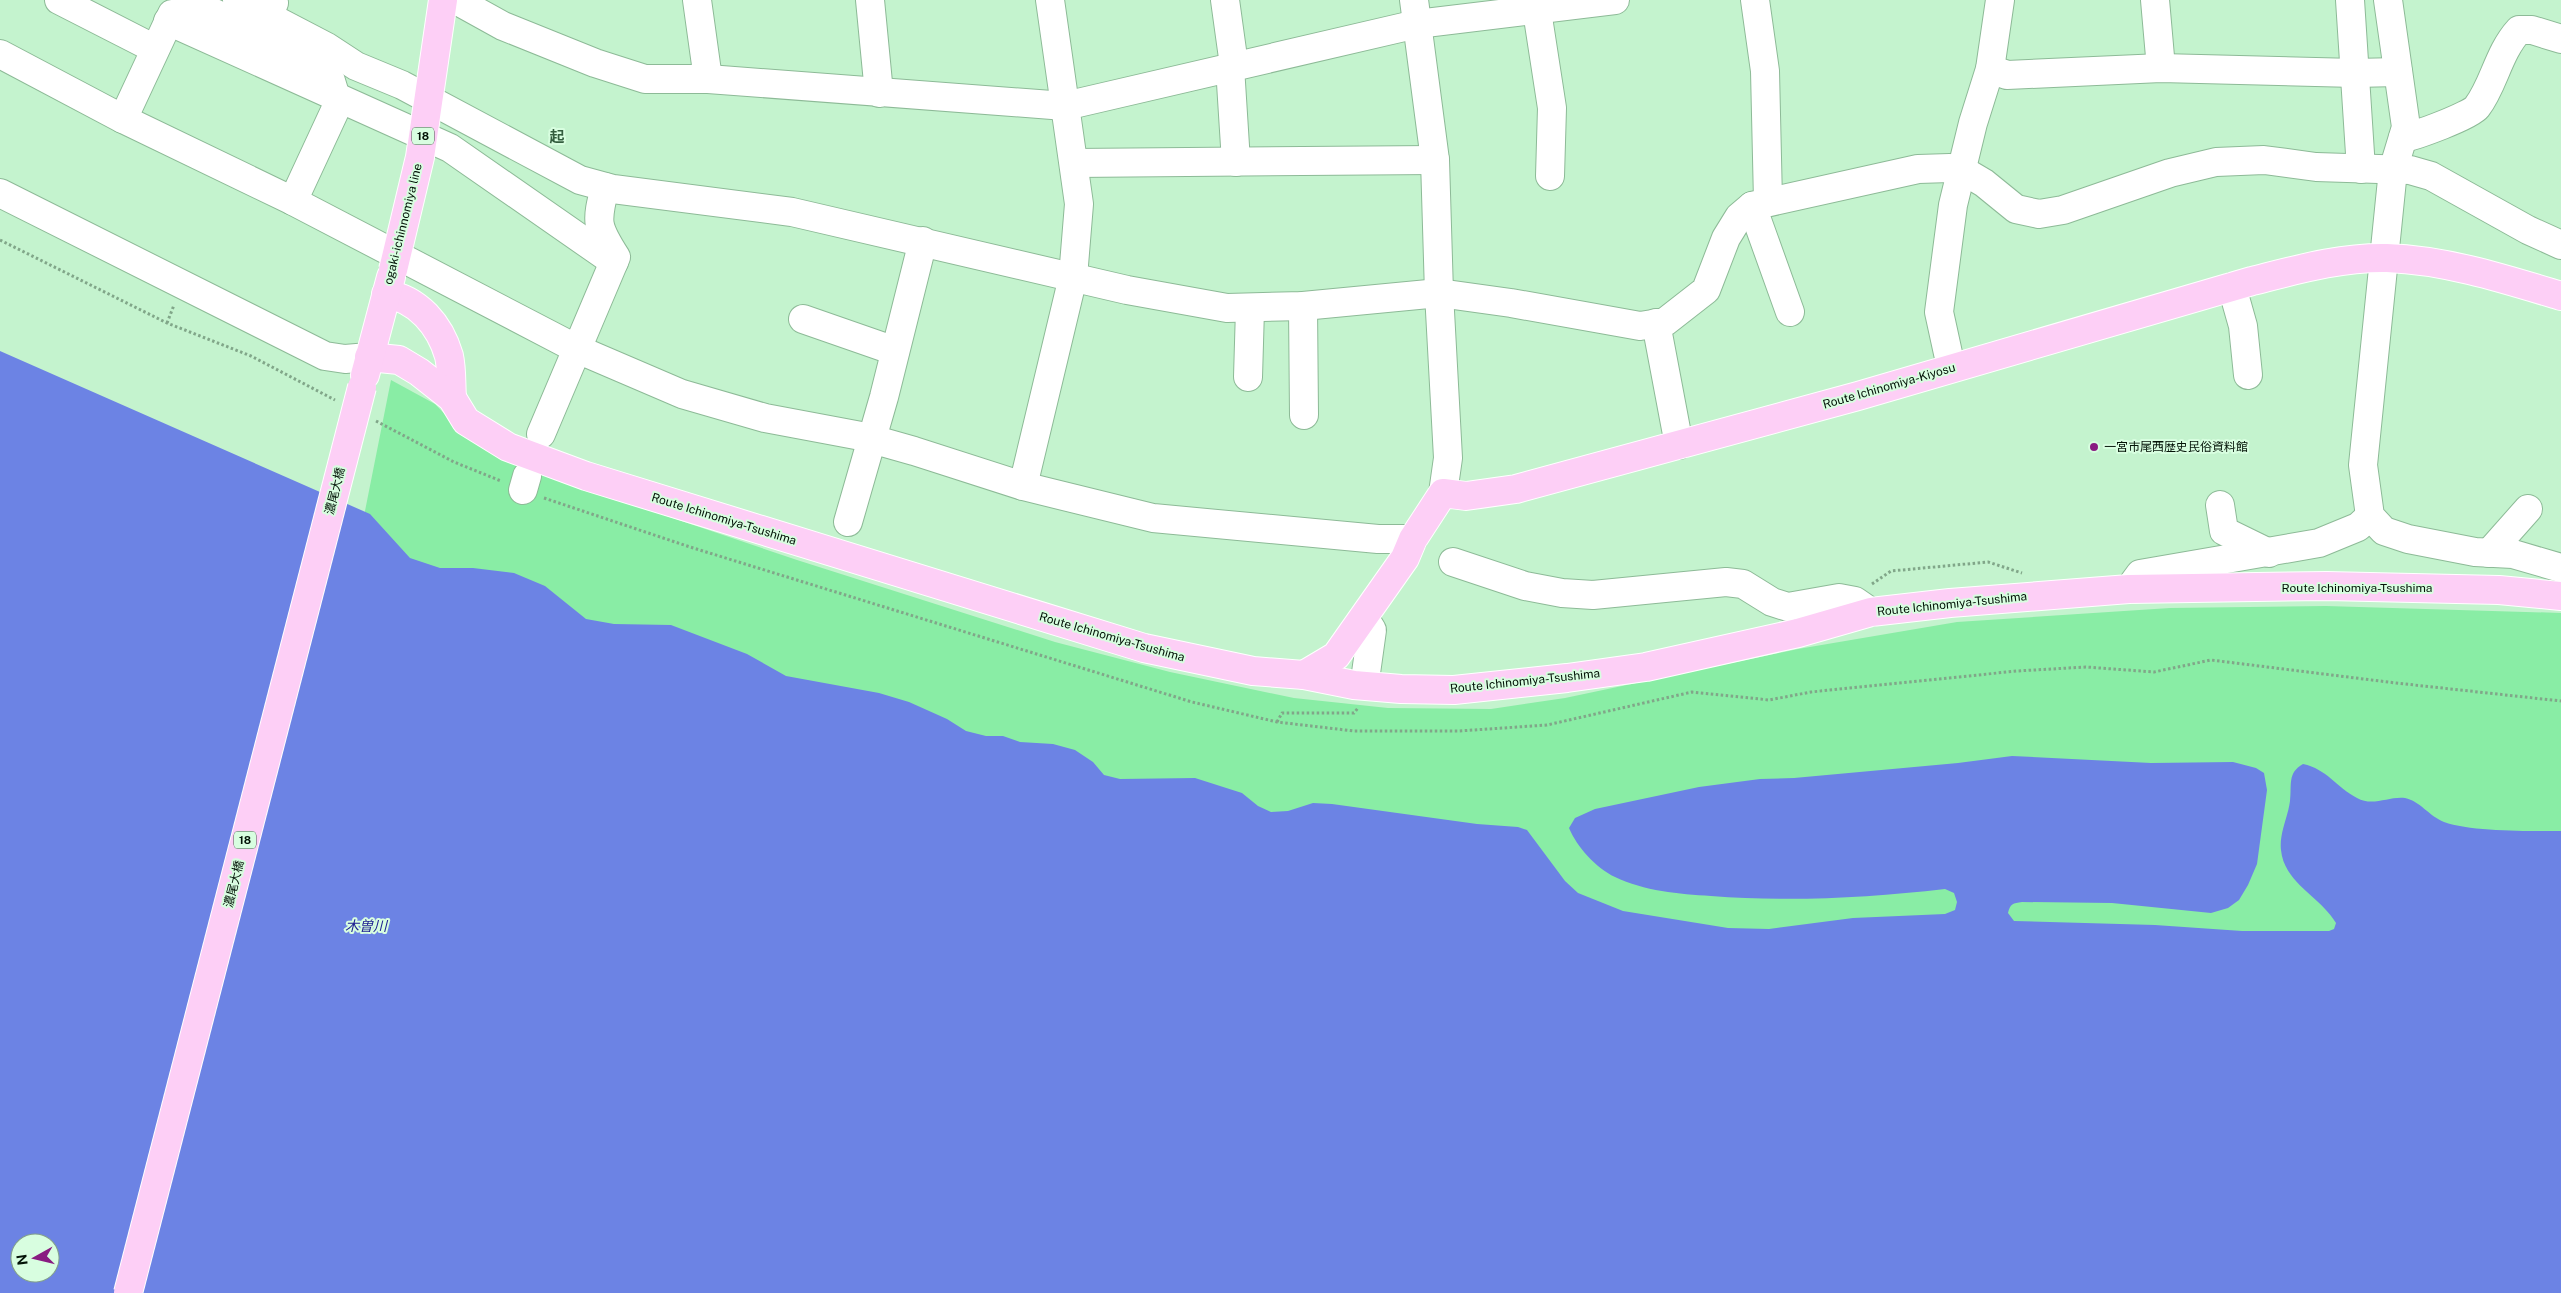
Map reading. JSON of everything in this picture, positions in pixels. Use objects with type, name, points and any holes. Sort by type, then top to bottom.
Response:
[{"type":"main road","name":"ogaki-ichinnomiya line","points":[[362,387],[420,157],[443,0]]},
{"type":"main road","name":"Route Ichinomiya-Kiyosu","points":[[1444,493],[1466,496],[1516,489],[1679,445],[2314,265],[2385,258],[2434,262],[2561,296]]},
{"type":"main road","points":[[390,282],[398,296],[419,308],[440,334],[449,357],[452,398]]},
{"type":"main road","name":"Route Ichinomiya-Tsushima","points":[[369,357],[399,360],[452,398],[466,421],[493,438],[528,456],[586,476],[1144,648],[1253,671],[1304,675],[1354,685],[1454,690],[1567,678],[1646,667],[1798,633],[1863,607],[1950,603],[2129,589],[2337,586],[2500,590],[2561,596]]},
{"type":"main road","name":"濃尾大橋","points":[[128,1293],[362,387]]},
{"type":"main road","points":[[1304,675],[1336,656],[1405,558],[1413,539],[1444,493]]},
{"type":"street","points":[[59,0],[155,49]]},
{"type":"street","points":[[237,0],[327,47],[356,66],[402,86],[544,159],[580,180],[606,187],[792,212],[1073,277],[1182,300],[1250,309],[1439,293],[1511,303],[1640,326],[1666,322],[1706,290],[1726,238],[1739,217],[1760,204],[1918,169],[1950,168],[1962,170],[1984,183],[2016,209],[2039,214],[2063,210],[2170,173],[2216,162],[2264,160],[2361,169],[2410,170],[2431,176],[2528,230],[2561,245]]},
{"type":"street","points":[[456,0],[503,26],[595,63],[646,79],[708,79],[1065,106],[1232,66],[1416,12],[1538,11],[1615,0]]},
{"type":"street","points":[[697,0],[708,79]]},
{"type":"street","points":[[870,0],[879,93]]},
{"type":"street","points":[[1023,486],[1073,277],[1079,204],[1050,0]]},
{"type":"street","points":[[1225,0],[1232,66],[1236,162]]},
{"type":"street","points":[[1755,0],[1765,71],[1760,204],[1790,312]]},
{"type":"street","points":[[1951,368],[1938,312],[1953,205],[1973,123],[1990,69],[2000,0]]},
{"type":"street","points":[[2155,0],[2161,68]]},
{"type":"street","points":[[2350,0],[2361,169]]},
{"type":"street","points":[[2388,0],[2406,127],[2393,170],[2363,466],[2370,516],[2384,531],[2408,540],[2489,553],[2513,554],[2561,568]]},
{"type":"street","points":[[1538,11],[1552,108],[1550,176]]},
{"type":"street","points":[[123,118],[172,14],[212,12],[271,18]]},
{"type":"street","points":[[1416,12],[1435,160],[1439,293],[1448,458],[1444,493]]},
{"type":"street","points":[[271,18],[272,46],[331,82],[338,104],[293,200]]},
{"type":"street","points":[[168,21],[335,95],[404,130],[450,148],[569,233],[614,262]]},
{"type":"street","points":[[2403,138],[2416,136],[2476,109],[2510,40],[2519,30],[2532,30],[2561,39]]},
{"type":"street","points":[[0,54],[123,118],[293,200],[576,349],[625,372],[723,407],[765,418],[870,439],[1023,486],[1153,518],[1369,538],[1413,539]]},
{"type":"street","points":[[1990,69],[2007,75],[2161,68],[2355,73],[2398,72]]},
{"type":"street","points":[[500,182],[536,166],[544,159]]},
{"type":"street","points":[[1074,163],[1435,160]]},
{"type":"street","points":[[541,434],[616,256],[604,239],[598,222],[606,187]]},
{"type":"street","points":[[0,193],[325,356],[345,359],[369,357]]},
{"type":"street","points":[[848,522],[923,241]]},
{"type":"street","points":[[2232,287],[2243,326],[2248,376]]},
{"type":"street","points":[[1303,306],[1304,415]]},
{"type":"street","points":[[1248,377],[1250,309]]},
{"type":"street","points":[[803,319],[895,351]]},
{"type":"street","points":[[1656,323],[1679,445]]},
{"type":"street","points":[[2220,505],[2224,531],[2270,553]]},
{"type":"street","points":[[2489,553],[2528,508]]},
{"type":"street","points":[[2129,589],[2140,574],[2210,560],[2270,553],[2319,543],[2358,527],[2370,516]]},
{"type":"street","points":[[1453,562],[1525,586],[1562,593],[1593,594],[1726,582],[1743,584],[1772,602],[1788,607],[1839,598],[1863,607]]},
{"type":"street","points":[[1364,618],[1372,630],[1366,673]]},
{"type":"path","points":[[167,323],[174,304]]},
{"type":"path","points":[[1863,607],[1866,588],[1891,572],[1988,562],[2025,574]]},
{"type":"path","points":[[1547,725],[1692,692],[1769,700],[1820,691],[2017,671],[2086,667],[2160,672],[2211,660],[2396,683],[2561,700]]},
{"type":"path","points":[[1277,722],[1282,714],[1354,713],[1362,701]]},
{"type":"green space","points":[[391,380],[435,404],[466,436],[628,503],[797,560],[1055,642],[1170,672],[1294,698],[1388,708],[1491,709],[1565,698],[1798,649],[1957,622],[2170,608],[2326,606],[2561,613],[2561,845],[2340,905],[2348,941],[2024,936],[1957,888],[1962,903],[1951,920],[1751,952],[1196,805],[622,642],[411,561],[364,516]]},
{"type":"water","name":"木曽川","points":[[0,351],[370,514],[410,558],[440,568],[473,568],[514,573],[545,586],[586,619],[614,624],[671,625],[747,654],[786,676],[879,693],[909,702],[947,719],[966,731],[986,736],[1003,736],[1020,742],[1053,744],[1075,750],[1093,762],[1104,775],[1120,779],[1195,778],[1242,793],[1258,806],[1271,812],[1288,811],[1313,803],[1332,804],[1477,824],[1518,827],[1527,830],[1565,881],[1578,893],[1623,911],[1728,928],[1769,929],[1853,918],[1945,914],[1955,910],[1957,902],[1954,893],[1945,889],[1857,897],[1770,899],[1674,893],[1650,889],[1615,877],[1594,863],[1572,835],[1569,828],[1575,818],[1595,809],[1699,787],[1760,779],[1794,778],[1958,763],[2012,756],[2151,763],[2233,762],[2256,768],[2264,773],[2267,790],[2257,864],[2239,900],[2228,908],[2211,913],[2112,903],[2022,902],[2014,904],[2010,908],[2008,913],[2014,921],[2155,925],[2242,931],[2329,931],[2334,929],[2336,923],[2322,905],[2289,872],[2281,850],[2281,838],[2290,801],[2292,775],[2303,764],[2319,770],[2350,794],[2363,801],[2405,798],[2415,802],[2444,822],[2469,828],[2561,831],[2561,1293],[0,1293]]},
{"type":"place","name":"一宮市尾西歴史民俗資料館","points":[[2094,447]]},
{"type":"district","name":"起","points":[[557,137]]}]
